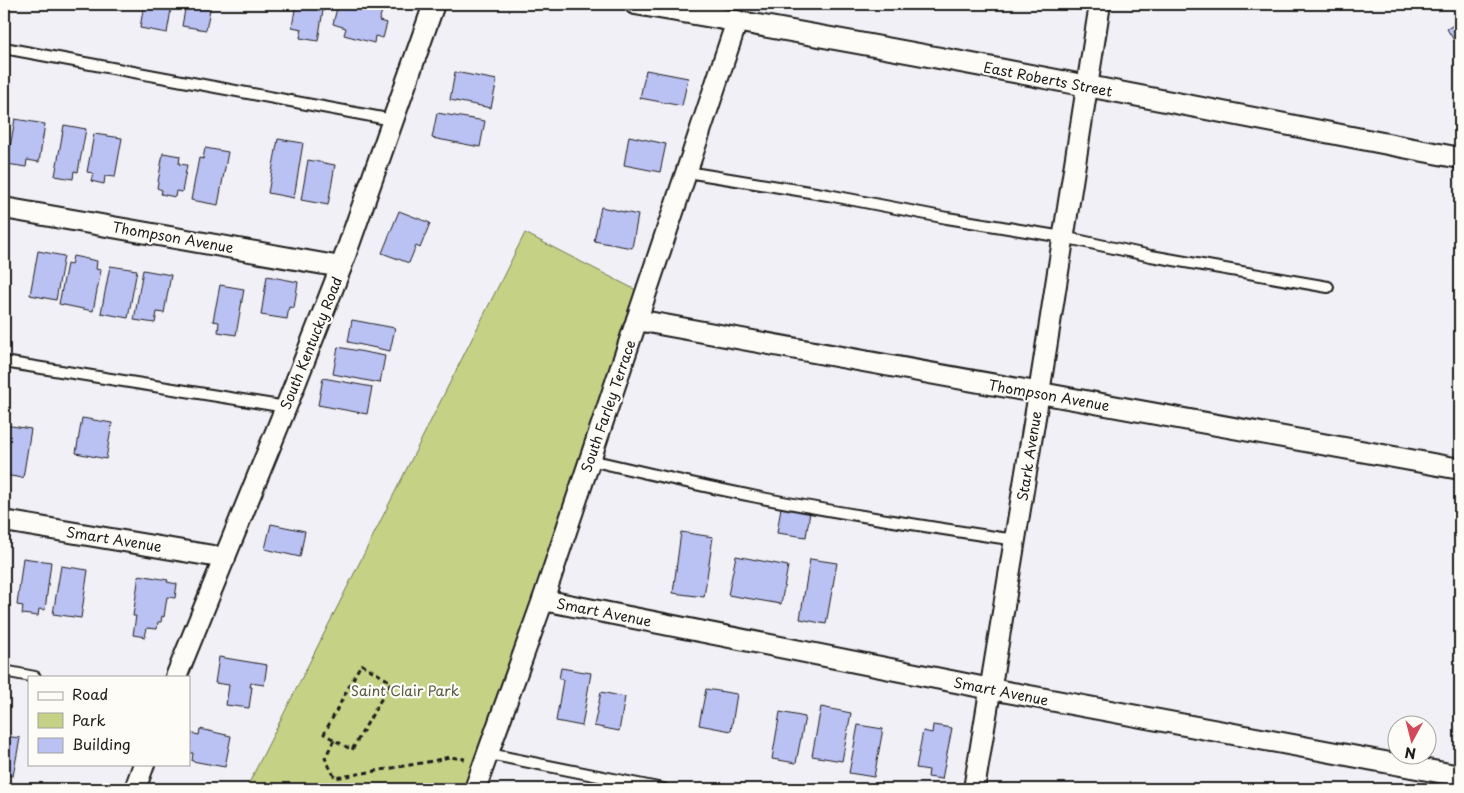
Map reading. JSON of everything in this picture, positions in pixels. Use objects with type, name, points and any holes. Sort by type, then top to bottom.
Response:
[{"type":"street","name":"South Kentucky Road","points":[[176,676],[341,267],[434,4]]},
{"type":"street","name":"East Roberts Street","points":[[634,4],[737,21],[1087,86],[1460,158]]},
{"type":"street","name":"Stark Avenue","points":[[974,789],[1100,4]]},
{"type":"street","name":"South Farley Terrace","points":[[475,789],[543,600],[737,21]]},
{"type":"street","name":"Thompson Avenue","points":[[4,208],[341,267]]},
{"type":"street","name":"Thompson Avenue","points":[[637,320],[1460,469]]},
{"type":"street","name":"Smart Avenue","points":[[4,521],[225,558]]},
{"type":"street","name":"Smart Avenue","points":[[543,600],[991,689],[1460,776]]},
{"type":"street","points":[[135,789],[143,766]]},
{"type":"lane","points":[[4,48],[393,120]]},
{"type":"lane","points":[[687,172],[1063,237],[1151,256],[1328,287]]},
{"type":"lane","points":[[4,362],[286,407]]},
{"type":"lane","points":[[590,460],[758,497],[907,524],[1015,540]]},
{"type":"lane","points":[[4,671],[30,676]]},
{"type":"lane","points":[[488,754],[663,789]]},
{"type":"path","points":[[361,664],[391,682],[352,750],[334,740],[324,734],[361,664]]},
{"type":"path","points":[[334,740],[325,758],[335,778],[433,762],[449,757],[469,759],[464,767]]},
{"type":"path","points":[[449,789],[454,782]]},
{"type":"green space","name":"Saint Clair Park","points":[[525,233],[636,290],[477,787],[474,789],[246,789]]},
{"type":"building","points":[[144,4],[172,4],[167,33],[140,28]]},
{"type":"building","points":[[186,4],[211,4],[206,30],[182,26]]},
{"type":"building","points":[[296,4],[324,4],[318,41],[300,38],[302,29],[292,27]]},
{"type":"building","points":[[338,4],[384,4],[379,21],[387,23],[383,38],[375,36],[374,43],[344,35],[346,28],[333,24]]},
{"type":"building","points":[[1460,21],[1460,50],[1447,29]]},
{"type":"building","points":[[646,70],[688,78],[682,106],[640,98]]},
{"type":"building","points":[[455,72],[497,80],[491,108],[450,100]]},
{"type":"building","points":[[437,113],[485,121],[480,147],[432,138]]},
{"type":"building","points":[[15,119],[45,124],[39,162],[27,160],[26,167],[7,164]]},
{"type":"building","points":[[64,125],[86,129],[78,172],[74,171],[73,179],[55,176]]},
{"type":"building","points":[[94,134],[122,138],[115,177],[105,176],[104,184],[91,181],[93,173],[87,172]]},
{"type":"building","points":[[629,136],[666,144],[660,172],[624,165]]},
{"type":"building","points":[[278,139],[303,143],[294,198],[268,193]]},
{"type":"building","points":[[205,148],[228,152],[218,205],[191,200],[199,158],[203,159]]},
{"type":"building","points":[[163,153],[180,156],[179,164],[187,165],[182,192],[176,191],[175,197],[161,194],[162,190],[157,188]]},
{"type":"building","points":[[308,160],[335,165],[328,205],[301,200]]},
{"type":"building","points":[[601,207],[638,215],[632,248],[594,241]]},
{"type":"building","points":[[399,211],[430,223],[420,248],[416,246],[409,263],[382,253]]},
{"type":"building","points":[[38,251],[64,256],[56,300],[30,295]]},
{"type":"building","points":[[73,256],[97,261],[96,269],[101,270],[93,311],[59,304],[67,264],[71,265]]},
{"type":"building","points":[[110,266],[137,270],[128,318],[101,313]]},
{"type":"building","points":[[143,270],[171,275],[164,313],[157,312],[155,323],[134,320]]},
{"type":"building","points":[[267,276],[298,282],[294,308],[289,307],[287,319],[261,315]]},
{"type":"building","points":[[220,285],[244,289],[236,335],[218,332],[219,322],[213,321]]},
{"type":"building","points":[[352,320],[395,328],[390,351],[348,342]]},
{"type":"building","points":[[338,347],[385,356],[380,383],[333,374]]},
{"type":"building","points":[[323,378],[372,387],[367,414],[318,405]]},
{"type":"building","points":[[82,418],[112,423],[106,459],[76,453]]},
{"type":"building","points":[[5,425],[31,429],[23,478],[4,475]]},
{"type":"building","points":[[781,507],[810,512],[806,537],[777,533]]},
{"type":"building","points":[[271,524],[305,531],[300,557],[265,549]]},
{"type":"building","points":[[681,532],[713,537],[704,597],[673,593]]},
{"type":"building","points":[[736,556],[788,566],[781,604],[728,595]]},
{"type":"building","points":[[23,558],[51,562],[45,610],[39,609],[38,616],[22,614],[23,606],[17,605]]},
{"type":"building","points":[[810,559],[837,563],[826,624],[800,619]]},
{"type":"building","points":[[61,566],[88,570],[81,618],[53,614]]},
{"type":"building","points":[[139,575],[168,580],[167,582],[177,584],[175,598],[167,597],[164,617],[162,616],[161,622],[158,622],[157,629],[147,628],[145,637],[133,635],[136,616],[133,616]]},
{"type":"building","points":[[219,657],[267,665],[264,685],[251,683],[249,708],[226,705],[229,685],[215,683]]},
{"type":"building","points":[[561,668],[591,673],[582,726],[556,721],[563,680],[559,679]]},
{"type":"building","points":[[706,689],[737,694],[731,731],[699,725]]},
{"type":"building","points":[[601,692],[625,697],[619,731],[594,726]]},
{"type":"building","points":[[821,707],[851,713],[842,761],[812,756]]},
{"type":"building","points":[[780,712],[805,717],[796,763],[772,759]]},
{"type":"building","points":[[858,725],[883,729],[874,777],[849,773]]},
{"type":"building","points":[[933,725],[952,728],[942,779],[928,777],[929,770],[916,768],[923,731],[932,733]]},
{"type":"building","points":[[200,729],[231,736],[225,767],[192,761],[193,753],[190,753],[191,733],[199,735]]},
{"type":"building","points":[[4,736],[20,738],[13,776],[4,774]]}]
